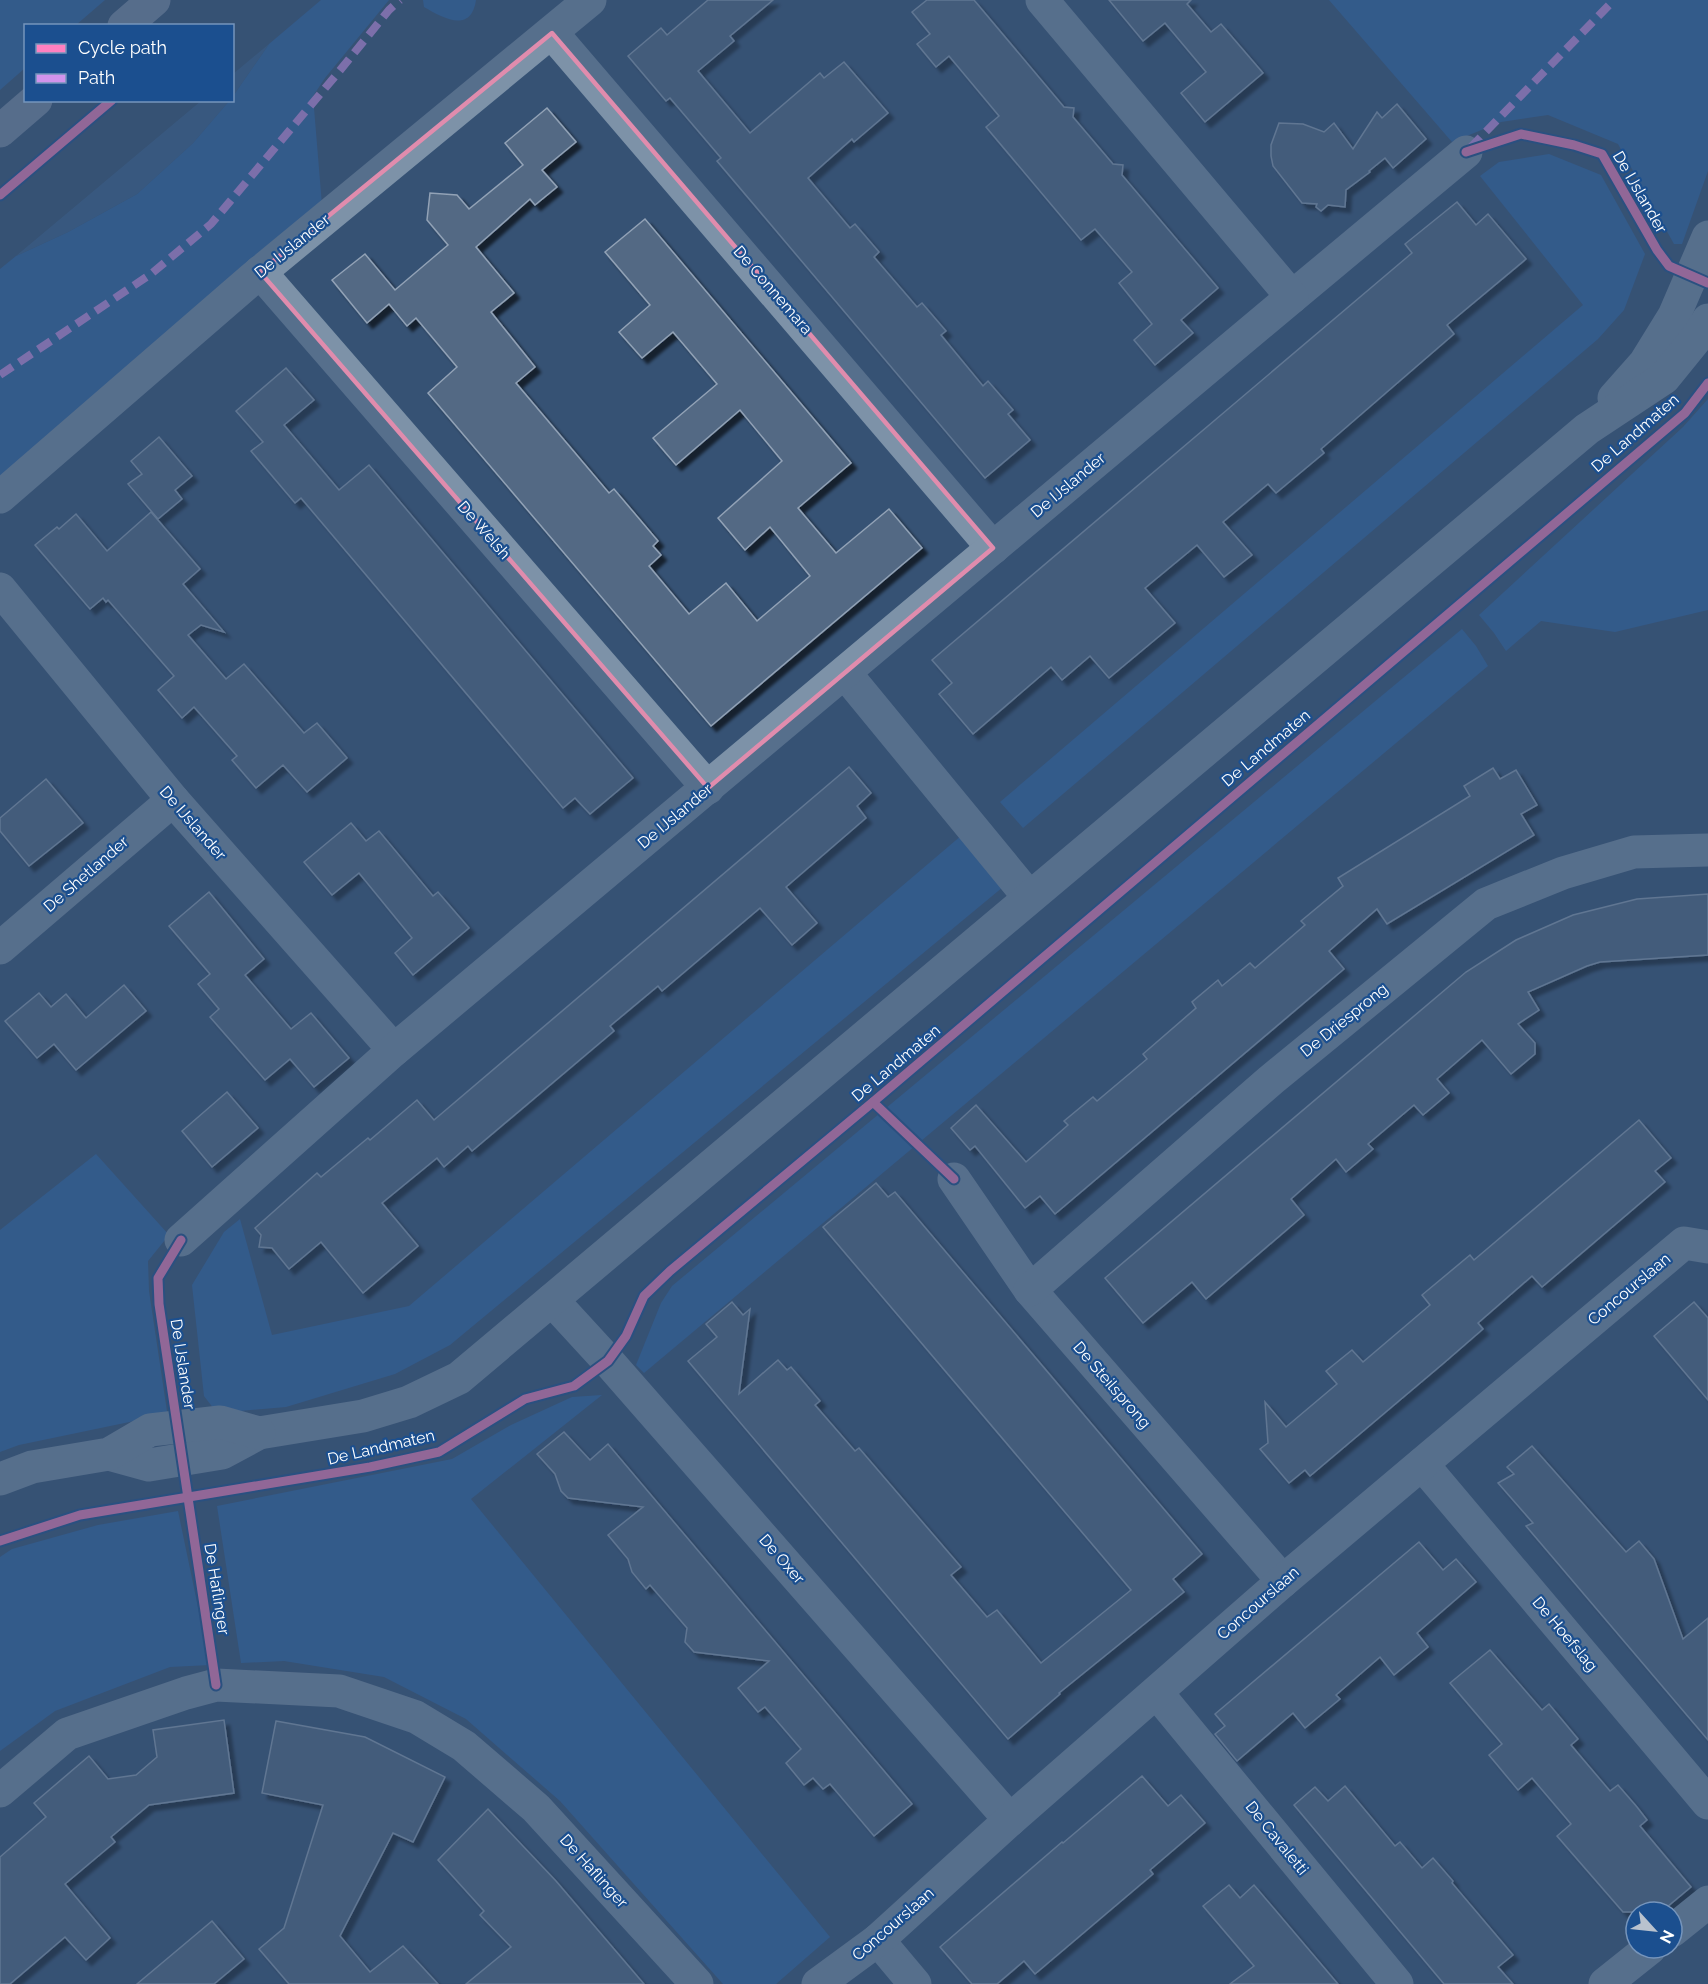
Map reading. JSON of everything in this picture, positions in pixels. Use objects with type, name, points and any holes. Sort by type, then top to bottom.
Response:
[{"type":"main road","points":[[126,24],[154,0]]},
{"type":"main road","points":[[0,131],[34,102]]},
{"type":"street","name":"De IJslander","points":[[0,497],[260,272],[590,0]]},
{"type":"street","points":[[1042,0],[1292,297]]},
{"type":"street","name":"De Connemara","points":[[552,33],[993,548]]},
{"type":"street","name":"De IJslander","points":[[181,1240],[394,1050],[1466,152]]},
{"type":"street","name":"De Landmaten","points":[[1587,429],[1650,353],[1674,316],[1708,237]]},
{"type":"street","name":"De Welsh","points":[[260,272],[708,788]]},
{"type":"street","name":"De Landmaten","points":[[0,1479],[32,1467],[109,1454],[150,1430],[220,1422],[259,1433],[363,1416],[410,1402],[459,1378],[1587,429],[1664,378],[1699,335],[1708,320]]},
{"type":"street","name":"De IJslander","points":[[0,589],[173,800],[394,1050]]},
{"type":"street","points":[[845,673],[1029,897]]},
{"type":"street","name":"De Shetlander","points":[[0,948],[173,800]]},
{"type":"street","name":"De Driesprong","points":[[1030,1290],[1271,1080],[1486,904],[1563,873],[1634,852],[1708,850]]},
{"type":"street","name":"De Steilsprong","points":[[954,1179],[1030,1290],[1282,1581]]},
{"type":"street","name":"Concourslaan","points":[[818,1984],[878,1940],[1010,1820],[1282,1581],[1684,1243],[1708,1247]]},
{"type":"street","name":"De Oxer","points":[[552,1300],[1010,1820]]},
{"type":"street","name":"De Hoefslag","points":[[1422,1464],[1708,1803]]},
{"type":"street","name":"De Haflinger","points":[[0,1791],[67,1734],[216,1684],[339,1691],[416,1717],[464,1746],[536,1808],[697,1984]]},
{"type":"street","name":"De Cavaletti","points":[[1157,1693],[1397,1984]]},
{"type":"street","points":[[1684,1921],[1708,1902]]},
{"type":"street","points":[[878,1940],[915,1984]]},
{"type":"street","points":[[1605,1984],[1635,1960]]},
{"type":"highlighted area","points":[[552,33],[993,548],[708,788],[260,272]]},
{"type":"shaded area","points":[[0,0],[105,0],[77,24],[24,24],[24,69],[0,90]]},
{"type":"shaded area","points":[[321,0],[389,0],[313,96],[322,205],[0,477],[0,269],[16,256],[68,232],[137,194],[193,143],[228,102],[234,102],[234,95],[269,44]]},
{"type":"shaded area","points":[[423,0],[476,0],[473,11],[468,17],[455,20],[447,19],[424,7]]},
{"type":"shaded area","points":[[1329,0],[1708,0],[1708,171],[1682,244],[1674,244],[1618,144],[1548,115],[1501,122],[1452,142]]},
{"type":"shaded area","points":[[269,44],[234,95],[234,73]]},
{"type":"shaded area","points":[[200,102],[228,102],[193,143],[137,194],[68,232],[16,256]]},
{"type":"shaded area","points":[[1549,154],[1601,175],[1645,254],[1624,310],[1598,339],[1023,828],[1000,802],[1583,305],[1480,176],[1499,162]]},
{"type":"shaded area","points":[[1708,399],[1708,610],[1615,632],[1541,621],[1506,651],[1479,615],[1683,427]]},
{"type":"shaded area","points":[[1462,629],[1488,666],[644,1373],[636,1365],[661,1303],[672,1286]]},
{"type":"shaded area","points":[[962,835],[1003,887],[450,1345],[395,1374],[286,1407],[217,1413],[204,1396],[192,1285],[224,1232],[240,1219],[272,1335],[409,1306]]},
{"type":"shaded area","points":[[96,1154],[169,1235],[148,1261],[149,1291],[168,1418],[139,1420],[19,1445],[0,1452],[0,1230]]},
{"type":"shaded area","points":[[602,1395],[471,1499],[830,1937],[776,1984],[723,1984],[560,1801],[466,1719],[384,1677],[284,1661],[241,1663],[217,1506],[452,1459],[511,1425],[572,1397]]},
{"type":"shaded area","points":[[178,1511],[210,1665],[170,1667],[55,1711],[0,1751],[0,1557],[12,1549],[98,1525]]},
{"type":"building","points":[[708,0],[773,0],[730,36],[734,41],[698,71],[750,133],[820,73],[824,78],[844,62],[888,113],[854,142],[852,139],[808,178],[850,228],[855,224],[879,252],[874,257],[917,307],[922,303],[946,331],[941,335],[983,386],[988,381],[1013,410],[1008,414],[1030,440],[985,478],[717,161],[721,158],[670,98],[666,101],[628,56],[661,28],[667,35]]},
{"type":"building","points":[[927,0],[974,0],[1064,107],[1074,108],[1073,117],[1113,164],[1123,165],[1122,175],[1218,288],[1181,320],[1193,333],[1155,365],[1134,340],[1152,324],[1119,283],[1132,272],[1095,229],[1081,240],[986,127],[999,116],[949,56],[936,67],[917,44],[930,34],[912,12]]},
{"type":"building","points":[[1109,0],[1191,0],[1187,4],[1211,32],[1221,24],[1263,73],[1205,122],[1181,93],[1206,72],[1165,23],[1143,41]]},
{"type":"building","points":[[1397,104],[1426,139],[1393,168],[1385,158],[1346,190],[1345,207],[1328,205],[1321,211],[1316,207],[1317,204],[1302,203],[1273,166],[1271,145],[1279,123],[1303,124],[1324,132],[1334,123],[1353,149],[1377,112],[1382,118]]},
{"type":"building","points":[[547,108],[576,142],[542,170],[557,187],[535,205],[530,199],[476,247],[514,293],[491,312],[535,367],[516,383],[609,493],[614,489],[658,541],[653,546],[661,555],[649,566],[689,614],[726,583],[757,621],[810,576],[770,527],[745,550],[718,518],[782,461],[740,410],[676,465],[653,438],[717,384],[673,332],[642,358],[619,332],[650,305],[605,252],[645,219],[851,463],[798,508],[836,553],[889,509],[922,548],[711,726],[428,393],[457,367],[416,318],[407,326],[389,304],[367,323],[332,280],[365,254],[395,290],[448,245],[427,220],[430,193],[457,195],[469,209],[523,165],[505,143]]},
{"type":"building","points":[[1457,202],[1476,225],[1488,214],[1526,259],[1447,325],[1454,334],[1321,449],[1324,453],[1276,493],[1268,484],[1223,522],[1252,555],[1224,577],[1197,545],[1145,588],[1175,623],[1109,678],[1090,656],[1062,680],[1051,667],[973,734],[939,694],[952,683],[932,660],[1412,253],[1405,244]]},
{"type":"building","points":[[286,368],[314,400],[284,425],[339,490],[369,465],[633,778],[590,814],[575,798],[563,808],[301,498],[295,503],[251,451],[263,442],[236,411]]},
{"type":"building","points":[[159,437],[192,476],[175,490],[182,499],[158,519],[128,484],[142,474],[131,461]]},
{"type":"building","points":[[151,512],[200,569],[183,584],[224,632],[201,625],[188,635],[226,679],[244,664],[304,733],[317,723],[347,758],[307,792],[283,765],[256,788],[232,760],[237,756],[194,707],[182,718],[158,690],[174,676],[108,600],[106,602],[103,598],[90,609],[35,545],[76,514],[107,551]]},
{"type":"building","points":[[849,767],[871,793],[857,806],[866,818],[786,887],[817,923],[792,945],[760,908],[662,991],[658,986],[610,1026],[614,1031],[472,1151],[468,1146],[444,1167],[437,1158],[382,1203],[418,1246],[363,1293],[321,1242],[289,1269],[272,1248],[259,1247],[261,1235],[255,1228],[317,1173],[321,1177],[417,1100],[434,1120]]},
{"type":"building","points":[[1493,768],[1500,779],[1516,770],[1537,805],[1521,814],[1534,835],[1387,924],[1377,909],[1329,951],[1344,969],[1055,1214],[1040,1196],[1025,1208],[975,1146],[970,1150],[951,1128],[976,1105],[1026,1162],[1068,1125],[1064,1121],[1093,1097],[1097,1101],[1147,1059],[1143,1054],[1196,1008],[1192,1002],[1218,980],[1222,986],[1250,963],[1255,968],[1305,925],[1301,921],[1343,886],[1338,878],[1470,796],[1464,786]]},
{"type":"building","points":[[46,779],[83,823],[29,866],[0,831],[0,818]]},
{"type":"building","points":[[351,823],[366,841],[379,831],[433,896],[438,892],[469,928],[413,975],[395,953],[412,938],[359,873],[332,895],[304,862]]},
{"type":"building","points":[[209,892],[264,959],[245,975],[291,1029],[311,1013],[349,1058],[314,1087],[290,1059],[265,1080],[210,1017],[219,1009],[198,984],[210,974],[169,926]]},
{"type":"building","points":[[1708,894],[1708,955],[1600,962],[1528,992],[1539,1010],[1518,1024],[1535,1043],[1535,1054],[1511,1074],[1482,1040],[1437,1079],[1449,1093],[1423,1115],[1414,1105],[1368,1144],[1373,1149],[1346,1172],[1336,1159],[1291,1199],[1304,1215],[1206,1299],[1192,1282],[1143,1323],[1105,1278],[1466,972],[1516,940],[1573,915],[1637,899]]},
{"type":"building","points":[[124,985],[146,1011],[76,1070],[54,1044],[37,1058],[5,1021],[39,993],[51,1007],[66,994],[86,1018]]},
{"type":"building","points":[[227,1092],[258,1128],[212,1167],[182,1131]]},
{"type":"building","points":[[1639,1120],[1671,1158],[1655,1171],[1665,1182],[1542,1287],[1532,1276],[1478,1323],[1483,1329],[1445,1362],[1310,1476],[1305,1470],[1289,1483],[1260,1449],[1268,1443],[1265,1402],[1286,1427],[1337,1384],[1326,1371],[1352,1350],[1363,1362],[1430,1305],[1422,1295],[1470,1255],[1474,1260]]},
{"type":"building","points":[[876,1183],[888,1197],[895,1192],[1202,1554],[1173,1579],[1184,1592],[1059,1693],[1008,1739],[688,1361],[717,1337],[706,1324],[732,1302],[743,1315],[750,1309],[739,1394],[778,1360],[787,1370],[791,1367],[820,1401],[815,1405],[855,1451],[859,1448],[961,1567],[951,1575],[987,1617],[997,1610],[1041,1663],[1131,1590],[823,1227]]},
{"type":"building","points":[[1694,1302],[1708,1318],[1708,1400],[1654,1336]]},
{"type":"building","points":[[564,1432],[590,1460],[608,1444],[912,1804],[874,1836],[830,1784],[823,1789],[813,1778],[804,1785],[786,1763],[801,1749],[765,1707],[758,1712],[738,1688],[769,1661],[694,1652],[685,1642],[687,1628],[650,1585],[646,1589],[632,1572],[628,1559],[608,1535],[643,1507],[568,1498],[561,1491],[555,1474],[537,1454]]},
{"type":"building","points":[[1532,1446],[1626,1552],[1639,1541],[1654,1559],[1683,1639],[1708,1618],[1708,1740],[1526,1526],[1533,1523],[1498,1483],[1514,1474],[1507,1467]]},
{"type":"building","points":[[1419,1542],[1443,1570],[1456,1559],[1476,1582],[1417,1633],[1428,1647],[1394,1675],[1380,1657],[1336,1695],[1340,1699],[1305,1728],[1293,1713],[1237,1761],[1215,1734],[1225,1726],[1215,1714]]},
{"type":"building","points":[[1490,1650],[1542,1710],[1549,1704],[1578,1739],[1571,1745],[1610,1791],[1618,1785],[1637,1807],[1647,1820],[1640,1826],[1691,1887],[1675,1900],[1624,1900],[1623,1912],[1557,1836],[1571,1824],[1532,1778],[1518,1790],[1489,1755],[1502,1744],[1450,1683]]},
{"type":"building","points":[[224,1720],[234,1793],[149,1805],[111,1837],[115,1842],[65,1884],[110,1938],[86,1960],[65,1937],[10,1984],[0,1984],[0,1857],[46,1817],[34,1803],[89,1756],[108,1779],[136,1775],[157,1757],[153,1730]]},
{"type":"building","points":[[276,1721],[365,1737],[445,1777],[413,1842],[393,1833],[340,1936],[370,1972],[403,1946],[438,1984],[289,1984],[259,1949],[284,1928],[323,1805],[262,1793]]},
{"type":"building","points":[[1142,1776],[1168,1806],[1181,1795],[1205,1823],[1150,1870],[1153,1874],[1035,1974],[1024,1961],[997,1984],[972,1984],[940,1947]]},
{"type":"building","points":[[1345,1786],[1395,1846],[1400,1842],[1422,1868],[1433,1858],[1453,1881],[1452,1883],[1513,1955],[1498,1967],[1513,1984],[1444,1984],[1294,1805],[1315,1787],[1328,1801]]},
{"type":"building","points":[[488,1809],[556,1881],[644,1984],[466,1984],[511,1947],[480,1915],[484,1911],[438,1860]]},
{"type":"building","points":[[1229,1885],[1240,1898],[1254,1885],[1338,1984],[1230,1984],[1254,1966],[1203,1906]]},
{"type":"building","points":[[212,1921],[244,1959],[214,1984],[137,1984]]},
{"type":"marked path","points":[[0,375],[151,274],[211,224],[389,10],[400,0]]},
{"type":"marked path","points":[[1470,148],[1614,0]]},
{"type":"cycle path","points":[[0,195],[110,102]]},
{"type":"cycle path","points":[[1466,152],[1521,134],[1574,145],[1602,154],[1657,250],[1669,266],[1708,283]]},
{"type":"cycle path","points":[[0,1541],[80,1515],[370,1467],[439,1452],[525,1399],[574,1386],[608,1361],[626,1336],[644,1296],[670,1271],[873,1102],[1685,413],[1708,383]]},
{"type":"cycle path","points":[[873,1102],[954,1179]]},
{"type":"cycle path","points":[[181,1240],[158,1278],[159,1304],[216,1685]]}]
